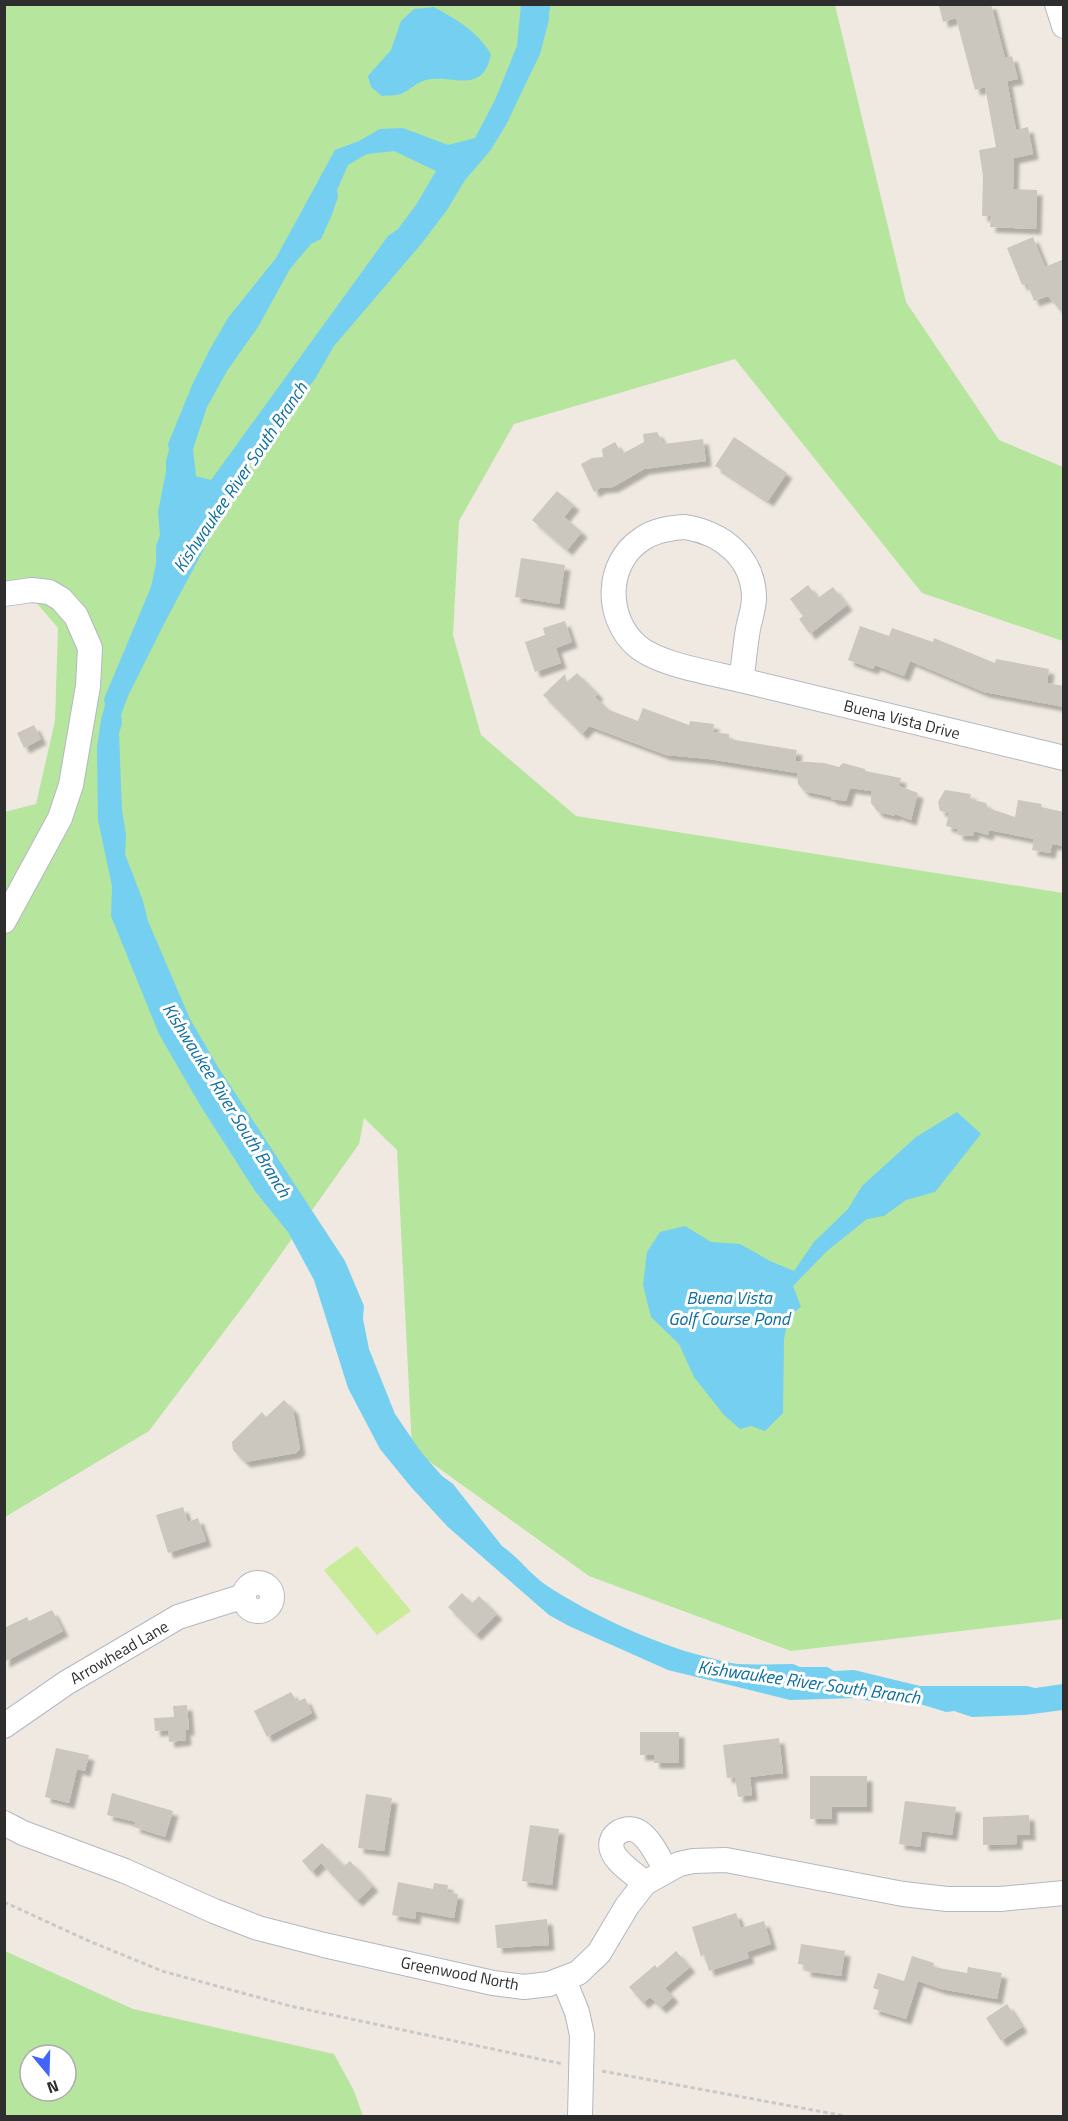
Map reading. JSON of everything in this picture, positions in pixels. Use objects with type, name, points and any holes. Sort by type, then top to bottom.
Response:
[{"type":"street","points":[[1058,4],[1063,24]]},
{"type":"street","name":"Buena Vista Drive","points":[[741,680],[754,596],[752,581],[738,554],[715,535],[686,527],[670,528],[642,538],[624,557],[614,583],[615,612],[628,637],[638,647],[664,660],[741,680],[1064,758]]},
{"type":"street","points":[[4,594],[32,590],[49,592],[76,616],[90,648],[88,686],[71,784],[60,818],[4,921]]},
{"type":"street","name":"Arrowhead Lane","points":[[4,1726],[66,1683],[178,1617],[244,1596]]},
{"type":"street","name":"Greenwood North","points":[[4,1823],[23,1833],[125,1871],[258,1928],[324,1946],[493,1983],[538,1986],[564,1980],[578,1973],[599,1953],[627,1906],[645,1883],[666,1870],[693,1861],[726,1860],[903,1894],[947,1899],[1000,1899],[1064,1893]]},
{"type":"street","points":[[645,1883],[617,1859],[612,1851],[611,1843],[617,1833],[630,1828],[637,1830],[649,1843],[666,1870]]},
{"type":"street","points":[[564,1980],[582,2035],[580,2116]]},
{"type":"path","points":[[4,1902],[162,1971],[290,2006],[543,2061],[844,2116]]},
{"type":"green space","points":[[5,5],[835,5],[906,302],[999,440],[1063,467],[1063,641],[922,593],[735,359],[514,424],[459,521],[453,635],[481,735],[576,816],[1063,893],[1063,1619],[791,1651],[589,1576],[412,1449],[397,1150],[364,1118],[359,1144],[254,1292],[149,1431],[5,1517],[4,812],[36,804],[55,721],[58,628],[36,602],[5,606]]},
{"type":"green space","points":[[357,1546],[411,1611],[377,1635],[324,1570]]},
{"type":"green space","points":[[5,1951],[133,2009],[334,2054],[354,2091],[363,2116],[5,2116]]},
{"type":"water","name":"Kishwaukee River South Branch","points":[[521,5],[551,5],[540,54],[506,125],[490,151],[465,180],[447,210],[422,243],[334,346],[315,379],[278,425],[262,451],[251,461],[128,696],[121,715],[122,724],[119,733],[122,810],[126,835],[125,854],[148,921],[190,1019],[218,1067],[345,1261],[364,1306],[363,1319],[369,1349],[395,1414],[421,1452],[442,1476],[453,1484],[502,1546],[546,1585],[583,1607],[648,1638],[691,1653],[738,1664],[793,1664],[800,1667],[827,1667],[834,1671],[854,1670],[920,1686],[1027,1686],[1035,1688],[1063,1684],[1063,1710],[1025,1715],[972,1717],[920,1704],[888,1703],[858,1698],[790,1700],[668,1670],[549,1615],[448,1527],[380,1449],[348,1388],[314,1280],[288,1232],[255,1191],[200,1105],[159,1034],[111,916],[112,886],[98,820],[97,747],[105,705],[104,699],[151,587],[156,564],[156,546],[160,535],[158,512],[166,472],[168,444],[193,383],[228,318],[276,258],[335,150],[359,141],[380,129],[403,128],[448,145],[475,138],[495,100],[517,46]],"holes":[[[394,151],[436,171],[416,205],[398,229],[388,236],[211,480],[196,476],[193,449],[207,407],[227,371],[258,327],[290,269],[311,244],[321,239],[331,217],[338,197],[337,190],[348,165],[367,154]]]},
{"type":"water","points":[[434,7],[473,32],[491,54],[487,67],[481,75],[474,79],[426,80],[401,94],[382,96],[371,87],[368,76],[391,50],[401,21],[414,9]]},
{"type":"water","name":"Buena Vista Golf Course Pond","points":[[957,1112],[981,1134],[935,1192],[906,1200],[884,1216],[867,1219],[827,1251],[793,1286],[801,1307],[789,1316],[784,1339],[783,1413],[765,1431],[751,1426],[740,1429],[724,1415],[694,1377],[679,1344],[651,1317],[643,1285],[647,1252],[660,1232],[685,1226],[711,1242],[740,1244],[794,1271],[814,1242],[848,1209],[862,1186],[916,1137]]},
{"type":"building","points":[[991,4],[1005,58],[1012,56],[1018,79],[1007,81],[1016,130],[1028,127],[1033,154],[1014,158],[1013,189],[1037,190],[1036,229],[990,227],[991,216],[982,216],[983,176],[979,150],[996,147],[985,87],[975,90],[956,18],[943,22],[939,6]]},
{"type":"building","points":[[1033,237],[1045,267],[1064,259],[1064,315],[1048,296],[1034,301],[1027,283],[1022,285],[1007,248]]},
{"type":"building","points":[[657,432],[664,444],[703,439],[706,461],[644,469],[613,487],[600,488],[594,492],[581,464],[592,458],[603,457],[602,449],[615,442],[622,454],[644,442],[643,434]]},
{"type":"building","points":[[734,437],[787,473],[768,501],[715,466]]},
{"type":"building","points":[[557,491],[574,505],[564,517],[582,532],[567,550],[532,520]]},
{"type":"building","points":[[521,558],[565,565],[559,604],[515,597]]},
{"type":"building","points":[[808,585],[818,598],[833,587],[847,605],[810,634],[799,619],[803,616],[790,599]]},
{"type":"building","points":[[565,621],[572,642],[556,648],[561,663],[535,672],[525,642],[545,635],[543,628]]},
{"type":"building","points":[[860,626],[889,636],[892,628],[933,642],[934,638],[995,663],[996,659],[1049,669],[1047,683],[1064,686],[1064,707],[984,692],[910,661],[904,676],[875,665],[873,669],[848,660]]},
{"type":"building","points":[[577,673],[598,694],[595,697],[609,710],[638,721],[643,708],[689,725],[690,721],[714,724],[713,732],[729,734],[729,739],[797,750],[795,761],[824,763],[839,767],[843,763],[865,769],[865,771],[901,778],[899,786],[918,793],[911,820],[895,814],[895,816],[878,812],[871,803],[871,791],[850,788],[846,801],[831,799],[831,797],[804,791],[798,784],[797,773],[709,759],[666,755],[589,726],[582,734],[543,695],[565,674],[567,682]]},
{"type":"building","points":[[34,725],[41,739],[24,748],[17,733]]},
{"type":"building","points":[[945,790],[971,794],[970,799],[986,803],[988,808],[1015,817],[1018,800],[1042,804],[1041,807],[1064,812],[1064,846],[1052,844],[1050,853],[1032,850],[1034,839],[989,830],[988,835],[974,831],[973,836],[958,835],[957,829],[946,826],[949,813],[940,811],[938,802]]},
{"type":"building","points":[[284,1400],[293,1409],[300,1449],[296,1453],[245,1462],[233,1450],[232,1442],[262,1412],[266,1417]]},
{"type":"building","points":[[183,1507],[188,1522],[198,1518],[206,1541],[168,1553],[156,1515]]},
{"type":"building","points":[[462,1593],[472,1603],[479,1596],[497,1614],[476,1635],[448,1607]]},
{"type":"building","points":[[52,1610],[63,1631],[4,1662],[4,1628],[27,1617],[29,1621]]},
{"type":"building","points":[[291,1692],[297,1702],[305,1698],[312,1713],[267,1737],[254,1711]]},
{"type":"building","points":[[187,1705],[189,1730],[185,1730],[186,1740],[169,1742],[168,1730],[155,1731],[154,1718],[174,1717],[173,1706]]},
{"type":"building","points":[[640,1732],[679,1732],[679,1763],[654,1763],[654,1755],[640,1755]]},
{"type":"building","points":[[779,1738],[783,1773],[750,1777],[752,1795],[738,1797],[735,1777],[727,1778],[723,1745]]},
{"type":"building","points":[[56,1748],[89,1755],[85,1771],[77,1769],[69,1803],[45,1797]]},
{"type":"building","points":[[810,1776],[867,1776],[867,1807],[832,1807],[832,1819],[810,1819]]},
{"type":"building","points":[[112,1793],[173,1811],[165,1837],[134,1827],[136,1822],[107,1815]]},
{"type":"building","points":[[366,1794],[392,1798],[384,1851],[358,1848]]},
{"type":"building","points":[[905,1801],[956,1807],[952,1835],[922,1831],[920,1847],[899,1844]]},
{"type":"building","points":[[1029,1815],[1030,1835],[1017,1835],[1017,1844],[983,1845],[983,1817]]},
{"type":"building","points":[[530,1825],[559,1829],[552,1885],[522,1881]]},
{"type":"building","points":[[322,1843],[344,1866],[350,1861],[373,1886],[357,1901],[321,1863],[312,1872],[302,1861]]},
{"type":"building","points":[[398,1882],[433,1889],[434,1883],[448,1885],[447,1892],[458,1894],[454,1918],[416,1911],[415,1919],[392,1915]]},
{"type":"building","points":[[736,1913],[741,1928],[764,1921],[771,1944],[747,1952],[749,1958],[709,1971],[704,1954],[701,1957],[692,1927]]},
{"type":"building","points":[[547,1919],[549,1945],[497,1948],[495,1925]]},
{"type":"building","points":[[801,1944],[845,1951],[841,1976],[805,1971],[806,1965],[798,1964]]},
{"type":"building","points":[[676,1951],[690,1967],[665,1988],[673,1997],[661,2008],[650,1997],[643,2003],[629,1987],[655,1965],[657,1968]]},
{"type":"building","points":[[912,1956],[934,1963],[933,1967],[967,1973],[968,1967],[1002,1973],[997,1999],[941,1989],[918,1981],[906,2019],[873,2009],[879,1990],[873,1988],[878,1973],[904,1981]]},
{"type":"building","points":[[1007,2004],[1022,2027],[1001,2041],[986,2018]]}]
